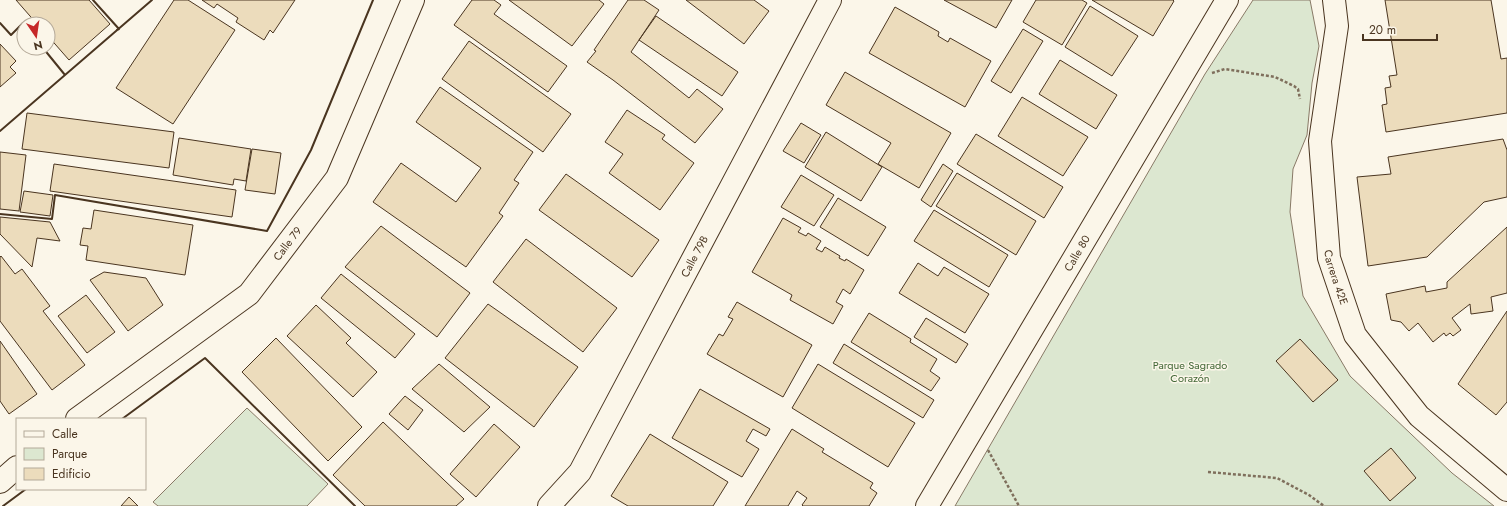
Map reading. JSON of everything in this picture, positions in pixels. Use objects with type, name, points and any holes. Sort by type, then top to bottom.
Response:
[{"type":"street","name":"Calle 79","points":[[77,418],[249,294],[337,178],[413,0]]},
{"type":"street","name":"Calle 79B","points":[[549,506],[580,472],[830,0]]},
{"type":"street","name":"Calle 80","points":[[927,506],[1227,0]]},
{"type":"street","name":"Carrera 42E","points":[[1334,0],[1337,26],[1320,149],[1329,258],[1355,335],[1419,416],[1507,490]]},
{"type":"street","points":[[0,482],[16,468]]},
{"type":"path","points":[[1180,80],[1225,69],[1275,77],[1298,89],[1300,102]]},
{"type":"path","points":[[975,424],[1019,506]]},
{"type":"path","points":[[1208,472],[1277,478],[1309,495],[1324,506]]},
{"type":"green space","name":"Parque Sagrado Corazón","points":[[1253,0],[1310,0],[1319,46],[1312,83],[1307,135],[1293,169],[1290,212],[1303,296],[1350,376],[1452,473],[1494,506],[955,506],[1205,74]]},
{"type":"green space","points":[[247,408],[328,484],[307,506],[158,506],[153,502]]},
{"type":"building","points":[[16,0],[89,0],[110,24],[69,60],[56,45],[56,16],[30,16]]},
{"type":"building","points":[[174,0],[188,0],[235,30],[173,124],[116,88]]},
{"type":"building","points":[[202,0],[295,0],[273,33],[270,30],[264,40],[236,22],[238,18],[217,4],[214,8]]},
{"type":"building","points":[[472,0],[494,0],[501,5],[494,14],[567,66],[548,92],[454,25]]},
{"type":"building","points":[[509,0],[599,0],[604,4],[572,46]]},
{"type":"building","points":[[628,0],[644,0],[659,10],[631,52],[689,98],[697,89],[723,109],[695,143],[587,62],[596,51],[594,50]]},
{"type":"building","points":[[686,0],[754,0],[769,11],[744,44]]},
{"type":"building","points":[[944,0],[1012,0],[996,28]]},
{"type":"building","points":[[1036,0],[1082,0],[1087,3],[1062,45],[1023,22]]},
{"type":"building","points":[[1092,0],[1173,0],[1174,1],[1153,36]]},
{"type":"building","points":[[1385,0],[1491,0],[1501,59],[1507,58],[1507,113],[1386,132],[1382,105],[1387,104],[1385,88],[1391,87],[1389,76],[1397,75]]},
{"type":"building","points":[[1090,6],[1138,36],[1112,76],[1065,47]]},
{"type":"building","points":[[895,7],[939,32],[938,36],[948,42],[950,38],[991,61],[965,107],[869,53]]},
{"type":"building","points":[[656,16],[738,72],[722,96],[639,40]]},
{"type":"building","points":[[1023,29],[1043,41],[1011,93],[991,81]]},
{"type":"building","points":[[469,41],[571,114],[543,152],[442,79]]},
{"type":"building","points":[[0,44],[16,61],[10,67],[16,73],[0,87]]},
{"type":"building","points":[[1060,60],[1117,95],[1096,129],[1039,94]]},
{"type":"building","points":[[845,72],[951,133],[919,188],[878,164],[891,143],[826,105]]},
{"type":"building","points":[[440,87],[533,152],[514,180],[519,183],[499,213],[503,216],[466,267],[373,202],[401,163],[456,202],[481,168],[416,122]]},
{"type":"building","points":[[1022,97],[1088,137],[1063,176],[998,136]]},
{"type":"building","points":[[627,110],[665,135],[662,139],[694,163],[660,210],[609,173],[623,154],[605,142]]},
{"type":"building","points":[[27,113],[174,132],[169,168],[22,149]]},
{"type":"building","points":[[801,123],[821,135],[804,163],[783,151]]},
{"type":"building","points":[[826,132],[882,167],[861,201],[805,167]]},
{"type":"building","points":[[976,134],[1063,187],[1044,218],[957,164]]},
{"type":"building","points":[[179,138],[251,149],[246,181],[234,179],[233,185],[173,175]]},
{"type":"building","points":[[1503,139],[1507,150],[1507,197],[1484,202],[1427,257],[1368,266],[1357,177],[1391,174],[1388,157]]},
{"type":"building","points":[[252,149],[281,153],[275,194],[245,190]]},
{"type":"building","points":[[0,152],[26,155],[19,211],[0,209]]},
{"type":"building","points":[[54,164],[236,190],[232,217],[50,191]]},
{"type":"building","points":[[943,164],[953,171],[931,207],[921,200]]},
{"type":"building","points":[[957,173],[1036,221],[1016,255],[936,206]]},
{"type":"building","points":[[566,174],[659,240],[632,277],[539,210]]},
{"type":"building","points":[[801,175],[834,195],[814,226],[781,207]]},
{"type":"building","points":[[24,191],[53,195],[50,216],[20,212]]},
{"type":"building","points":[[838,198],[886,227],[868,256],[820,227]]},
{"type":"building","points":[[94,210],[193,225],[185,275],[86,260],[88,246],[80,245],[83,228],[91,229]]},
{"type":"building","points":[[934,210],[1008,255],[989,287],[914,241]]},
{"type":"building","points":[[0,217],[50,222],[60,241],[37,238],[32,267],[0,234]]},
{"type":"building","points":[[783,218],[801,228],[798,232],[806,236],[808,233],[821,241],[816,249],[822,252],[825,247],[840,256],[839,258],[845,261],[846,259],[864,270],[850,294],[843,289],[836,302],[843,306],[833,324],[790,300],[792,295],[752,272]]},
{"type":"building","points":[[381,226],[470,293],[437,337],[345,267]]},
{"type":"building","points":[[1507,227],[1507,293],[1491,297],[1493,311],[1471,314],[1470,304],[1452,318],[1461,330],[1453,336],[1450,333],[1446,336],[1444,333],[1433,342],[1418,323],[1409,331],[1401,322],[1391,320],[1386,294],[1425,286],[1426,292],[1447,288],[1447,282]]},
{"type":"building","points":[[526,239],[617,308],[583,352],[493,282]]},
{"type":"building","points":[[1,256],[15,274],[22,269],[50,306],[43,311],[85,365],[52,390],[0,321]]},
{"type":"building","points":[[918,263],[938,276],[944,267],[989,294],[965,333],[899,293]]},
{"type":"building","points":[[104,272],[146,278],[163,305],[128,331],[90,280]]},
{"type":"building","points":[[341,274],[415,334],[395,358],[321,298]]},
{"type":"building","points":[[86,295],[115,332],[87,353],[58,316]]},
{"type":"building","points":[[737,302],[812,345],[783,397],[707,354],[719,334],[723,336],[733,319],[728,317]]},
{"type":"building","points":[[488,304],[578,367],[534,427],[445,358]]},
{"type":"building","points":[[316,305],[351,338],[346,343],[377,372],[353,397],[287,336]]},
{"type":"building","points":[[1507,311],[1507,402],[1496,415],[1458,384]]},
{"type":"building","points":[[869,313],[911,339],[910,342],[937,359],[930,371],[940,378],[931,391],[851,342]]},
{"type":"building","points":[[926,318],[968,344],[956,363],[914,337]]},
{"type":"building","points":[[276,338],[362,427],[328,461],[242,372]]},
{"type":"building","points":[[1300,339],[1338,380],[1313,402],[1276,361]]},
{"type":"building","points":[[0,341],[37,394],[9,414],[0,401]]},
{"type":"building","points":[[844,344],[934,400],[923,418],[833,363]]},
{"type":"building","points":[[439,364],[490,407],[464,432],[412,389]]},
{"type":"building","points":[[818,364],[915,423],[888,467],[792,408]]},
{"type":"building","points":[[700,389],[770,429],[766,436],[753,429],[746,441],[759,449],[742,477],[672,438]]},
{"type":"building","points":[[405,396],[423,410],[408,430],[389,414]]},
{"type":"building","points":[[383,422],[464,499],[456,506],[365,506],[333,475]]},
{"type":"building","points":[[494,424],[520,447],[476,497],[450,474]]},
{"type":"building","points":[[792,429],[824,449],[822,452],[873,483],[870,488],[877,493],[869,506],[803,506],[802,505],[807,498],[797,491],[788,506],[745,506]]},
{"type":"building","points":[[650,434],[728,482],[713,506],[628,506],[611,496]]},
{"type":"building","points":[[1391,448],[1416,478],[1390,501],[1364,471]]},
{"type":"building","points":[[129,497],[138,506],[121,506]]},
{"type":"wall","points":[[93,0],[119,29],[117,30]]},
{"type":"wall","points":[[0,131],[152,0]]},
{"type":"wall","points":[[0,214],[52,219],[55,195],[267,231],[311,150],[373,0]]},
{"type":"wall","points":[[0,23],[11,35],[16,30]]},
{"type":"wall","points":[[50,56],[65,75],[66,74]]},
{"type":"wall","points":[[123,418],[205,358],[355,506]]},
{"type":"wall","points":[[3,506],[25,490]]}]
